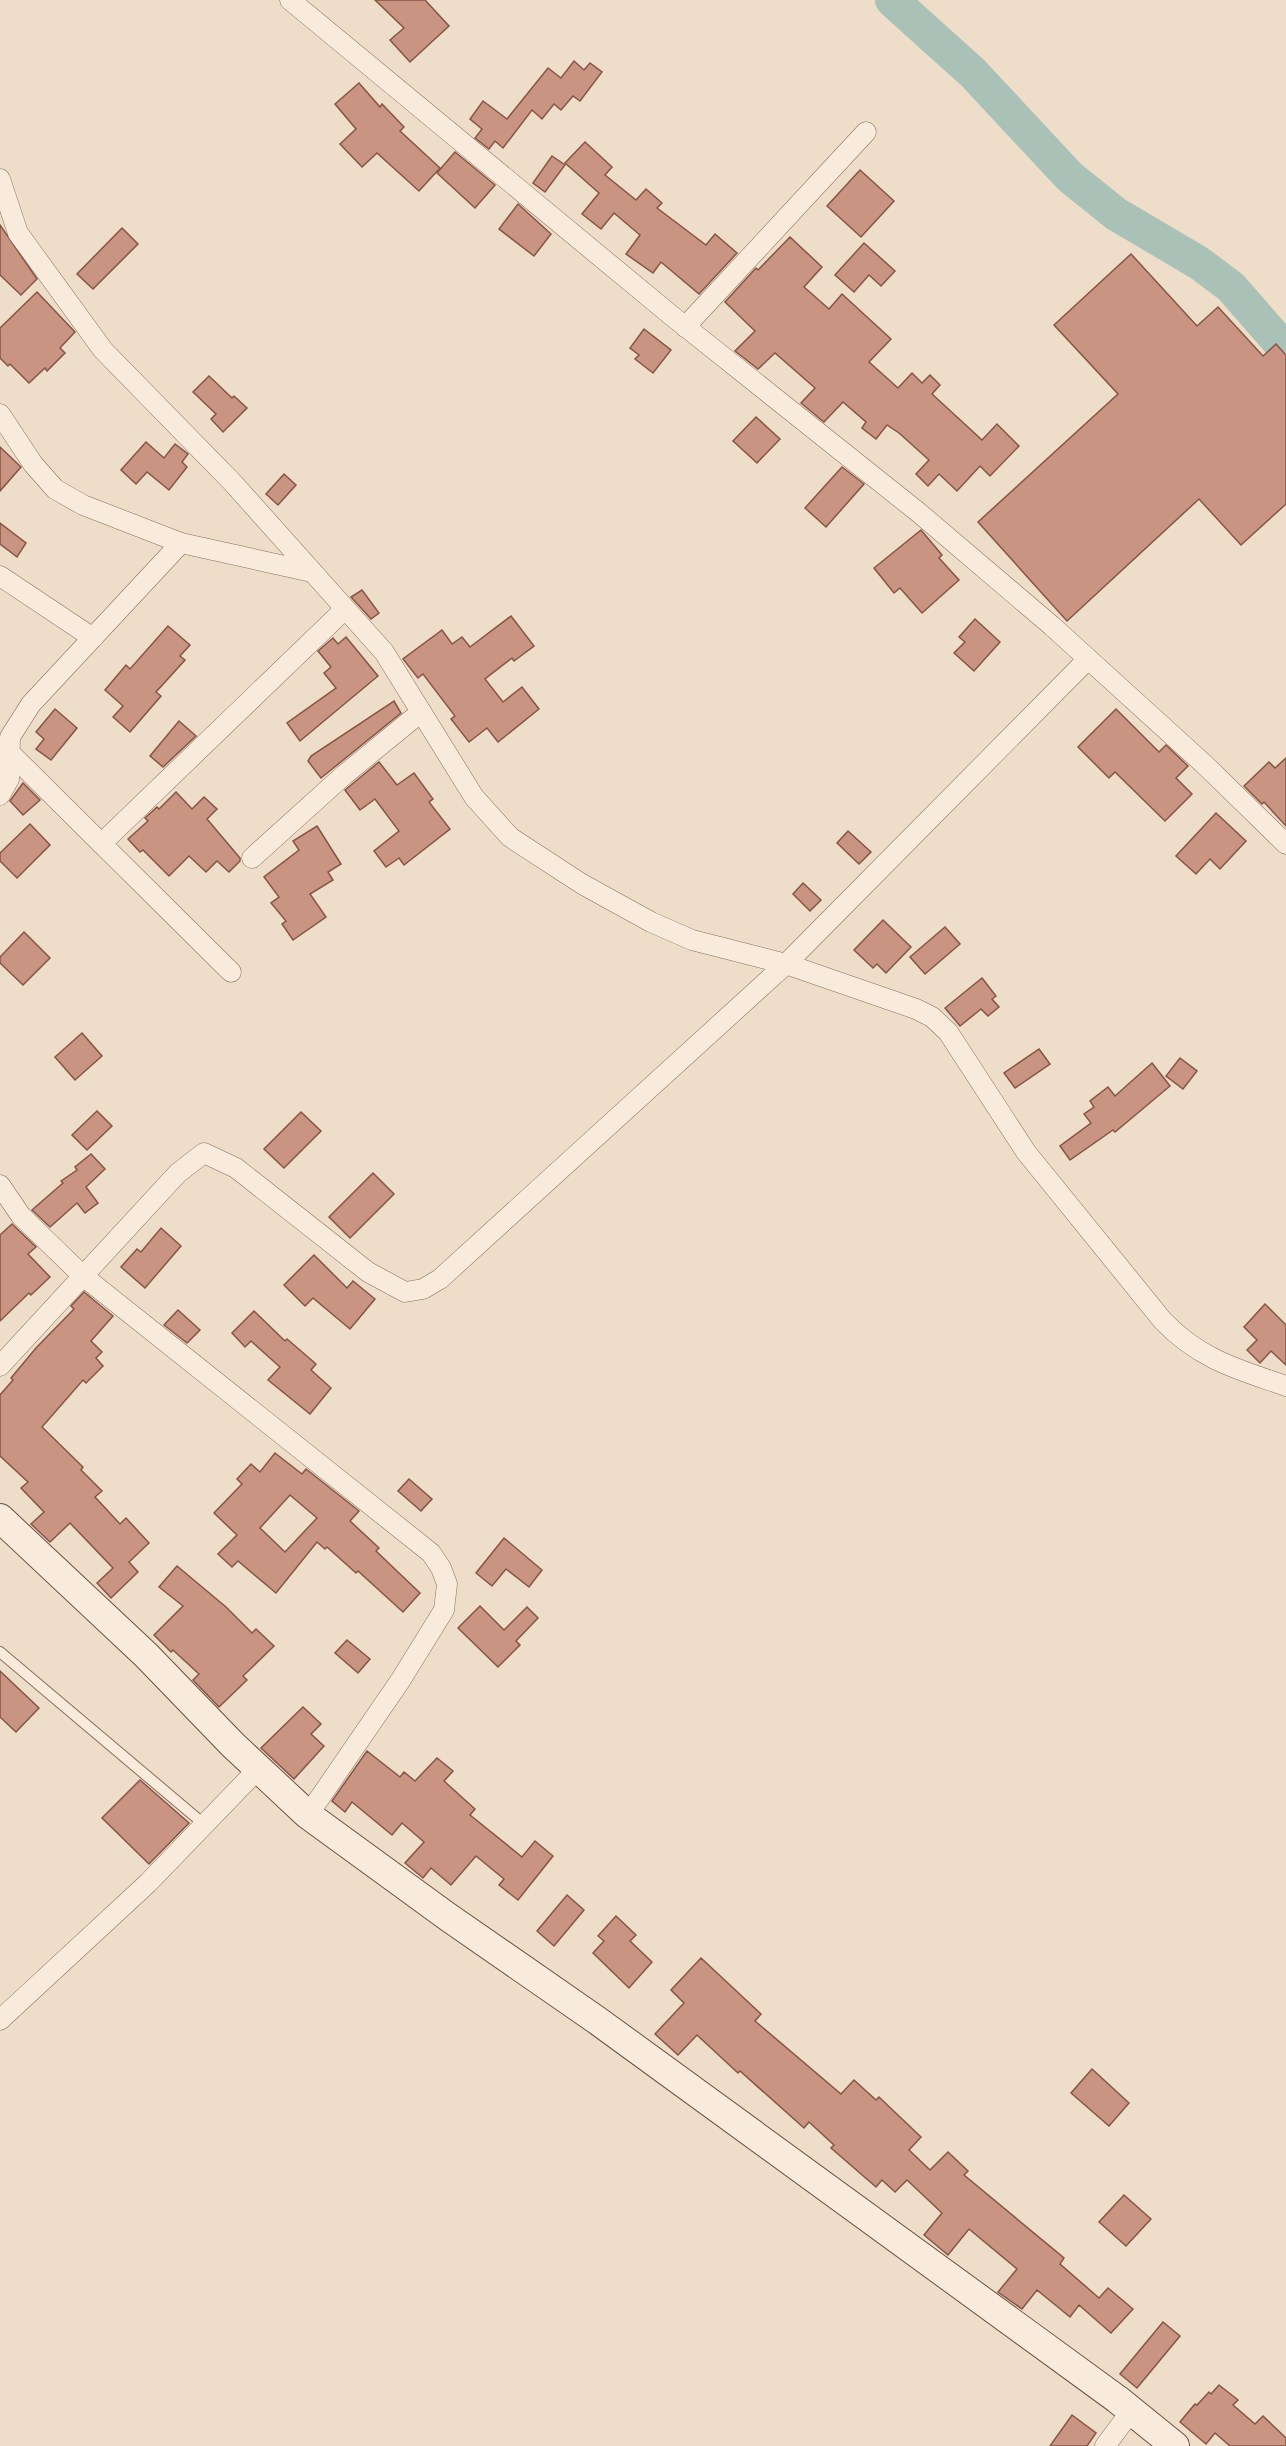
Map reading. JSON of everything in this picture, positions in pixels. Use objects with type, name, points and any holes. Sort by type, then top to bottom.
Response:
[{"type":"street","points":[[290,0],[684,327],[918,512],[1088,659],[1205,765],[1286,844]]},
{"type":"street","points":[[684,327],[866,132]]},
{"type":"street","points":[[0,179],[18,233],[103,350],[233,483],[384,652],[474,797],[510,837],[582,884],[651,922],[692,940],[786,964],[916,1009],[932,1017],[948,1032],[1026,1152],[1177,1336],[1213,1360],[1286,1386]]},
{"type":"street","points":[[0,414],[33,464],[55,489],[83,505],[180,543],[312,572]]},
{"type":"street","points":[[0,795],[9,779],[10,738],[31,704],[180,543]]},
{"type":"street","points":[[0,576],[93,638]]},
{"type":"street","points":[[102,843],[345,609]]},
{"type":"street","points":[[0,1365],[178,1173],[204,1153],[236,1168],[368,1272],[405,1292],[423,1289],[440,1279],[786,964],[1088,659]]},
{"type":"street","points":[[252,858],[344,775],[421,712]]},
{"type":"street","points":[[8,751],[231,972]]},
{"type":"street","points":[[0,1185],[21,1216],[83,1276],[430,1552],[441,1568],[447,1584],[444,1610],[400,1681],[308,1815]]},
{"type":"street","points":[[0,1518],[146,1655],[258,1769],[308,1815],[598,2021],[1132,2410],[1175,2446]]},
{"type":"street","points":[[0,2020],[148,1883],[258,1769]]},
{"type":"street","points":[[1105,2446],[1132,2410]]},
{"type":"lane","points":[[0,1652],[205,1825]]},
{"type":"building","points":[[375,0],[425,0],[449,26],[410,62],[390,40],[404,28]]},
{"type":"building","points":[[574,61],[584,70],[590,63],[602,72],[580,101],[573,96],[561,110],[554,104],[542,119],[532,110],[503,148],[495,141],[489,149],[475,138],[482,129],[470,119],[483,101],[507,119],[548,68],[561,78]]},
{"type":"building","points":[[359,83],[380,107],[382,104],[404,127],[400,131],[440,168],[419,191],[377,153],[362,167],[340,144],[356,129],[335,104]]},
{"type":"building","points":[[585,142],[612,167],[605,175],[636,200],[646,189],[662,203],[657,208],[706,245],[715,234],[737,253],[699,294],[661,262],[653,273],[626,254],[640,235],[614,213],[601,229],[582,214],[599,193],[565,163]]},
{"type":"building","points":[[455,152],[495,185],[475,208],[437,173]]},
{"type":"building","points":[[552,156],[565,165],[545,192],[533,183]]},
{"type":"building","points":[[860,170],[894,201],[861,237],[827,206]]},
{"type":"building","points":[[518,204],[551,234],[534,256],[499,229]]},
{"type":"building","points":[[0,225],[37,279],[21,295],[0,275]]},
{"type":"building","points":[[122,228],[138,244],[93,289],[77,274]]},
{"type":"building","points":[[790,237],[822,267],[804,287],[829,309],[842,294],[891,339],[869,362],[898,388],[912,373],[922,383],[930,375],[940,385],[932,394],[982,440],[997,424],[1019,446],[990,476],[980,466],[957,491],[939,474],[928,486],[916,474],[929,460],[899,433],[887,425],[876,439],[862,428],[866,422],[843,402],[824,422],[801,403],[815,388],[775,353],[758,369],[735,351],[755,331],[725,302],[756,268],[758,270]]},
{"type":"building","points":[[864,243],[895,271],[881,286],[869,275],[854,292],[835,275]]},
{"type":"building","points":[[1131,254],[1197,326],[1218,307],[1263,356],[1276,344],[1286,355],[1286,504],[1241,545],[1199,499],[1067,621],[978,522],[1118,394],[1054,325]]},
{"type":"building","points":[[37,292],[75,332],[60,348],[65,353],[47,371],[45,368],[29,383],[10,364],[8,366],[0,358],[0,328]]},
{"type":"building","points":[[644,329],[671,350],[653,373],[635,359],[639,355],[630,348]]},
{"type":"building","points":[[209,376],[232,398],[234,396],[247,408],[223,432],[211,419],[216,414],[193,392]]},
{"type":"building","points":[[756,417],[780,439],[757,463],[733,441]]},
{"type":"building","points":[[146,442],[164,458],[175,444],[188,454],[182,462],[187,467],[169,490],[147,472],[136,484],[121,470]]},
{"type":"building","points":[[0,447],[21,467],[0,491]]},
{"type":"building","points":[[842,467],[864,484],[826,527],[805,508]]},
{"type":"building","points":[[284,474],[296,485],[278,505],[266,494]]},
{"type":"building","points":[[0,523],[26,543],[17,557],[0,544]]},
{"type":"building","points":[[921,530],[942,555],[939,558],[959,580],[922,613],[900,588],[894,593],[874,568]]},
{"type":"building","points":[[362,590],[379,613],[371,619],[351,597]]},
{"type":"building","points":[[511,616],[534,646],[514,661],[512,658],[485,679],[503,702],[522,687],[539,709],[498,742],[487,728],[469,742],[451,719],[455,716],[423,674],[418,678],[403,659],[442,630],[452,644],[462,637],[470,647]]},
{"type":"building","points":[[975,619],[1000,642],[974,671],[954,653],[965,642],[959,637]]},
{"type":"building","points":[[168,626],[190,645],[180,656],[185,660],[156,692],[161,696],[130,732],[113,717],[123,706],[105,690],[126,665],[130,669]]},
{"type":"building","points":[[346,637],[378,676],[300,741],[287,723],[336,688],[324,673],[331,667],[318,651],[333,638],[338,644]]},
{"type":"building","points":[[394,701],[401,713],[321,778],[308,761],[311,756]]},
{"type":"building","points":[[55,709],[77,728],[51,760],[36,749],[44,739],[36,732]]},
{"type":"building","points":[[1116,709],[1159,752],[1166,745],[1188,766],[1176,778],[1192,794],[1165,821],[1115,772],[1109,778],[1078,747]]},
{"type":"building","points":[[179,721],[196,736],[163,767],[150,756]]},
{"type":"building","points":[[1286,758],[1286,826],[1264,802],[1262,804],[1244,786],[1269,762],[1275,768]]},
{"type":"building","points":[[379,762],[397,785],[414,773],[433,799],[429,802],[450,829],[404,865],[399,858],[386,867],[374,851],[399,831],[375,799],[360,810],[345,790]]},
{"type":"building","points":[[23,783],[40,800],[23,815],[10,801]]},
{"type":"building","points":[[176,792],[192,809],[204,797],[217,809],[207,819],[240,858],[240,861],[229,872],[217,861],[206,872],[189,856],[169,876],[143,850],[140,852],[128,839],[148,821],[145,818],[157,807],[159,809]]},
{"type":"building","points":[[1216,813],[1246,841],[1220,869],[1210,859],[1196,874],[1176,856]]},
{"type":"building","points":[[30,824],[50,845],[17,878],[0,861],[0,853]]},
{"type":"building","points":[[317,826],[341,864],[328,872],[333,880],[310,894],[326,917],[293,940],[282,924],[286,921],[271,903],[279,897],[264,877],[299,850],[293,841]]},
{"type":"building","points":[[848,831],[871,852],[859,864],[837,843]]},
{"type":"building","points":[[803,883],[821,900],[810,911],[793,894]]},
{"type":"building","points":[[883,920],[911,947],[886,973],[877,964],[873,968],[854,950]]},
{"type":"building","points":[[945,927],[960,944],[925,974],[910,957]]},
{"type":"building","points":[[24,932],[50,958],[23,985],[0,963],[0,957]]},
{"type":"building","points":[[982,978],[996,996],[992,999],[999,1007],[988,1016],[981,1009],[960,1026],[945,1008]]},
{"type":"building","points":[[82,1033],[102,1056],[75,1080],[55,1057]]},
{"type":"building","points":[[1039,1049],[1050,1064],[1015,1088],[1004,1073]]},
{"type":"building","points":[[1180,1058],[1197,1071],[1183,1089],[1166,1076]]},
{"type":"building","points":[[1152,1063],[1170,1086],[1115,1132],[1113,1130],[1070,1160],[1060,1146],[1091,1123],[1084,1114],[1094,1107],[1090,1101],[1108,1087],[1115,1096]]},
{"type":"building","points":[[97,1111],[112,1126],[87,1150],[72,1135]]},
{"type":"building","points":[[301,1112],[321,1131],[284,1168],[264,1149]]},
{"type":"building","points":[[91,1154],[105,1169],[86,1187],[98,1203],[85,1213],[77,1203],[50,1227],[32,1210],[63,1183],[61,1181],[77,1170],[75,1167]]},
{"type":"building","points":[[373,1173],[394,1194],[350,1238],[329,1217]]},
{"type":"building","points":[[12,1224],[36,1247],[28,1254],[50,1277],[31,1295],[29,1293],[0,1321],[0,1235]]},
{"type":"building","points":[[161,1228],[181,1246],[145,1288],[121,1267],[137,1249],[141,1252]]},
{"type":"building","points":[[314,1255],[347,1288],[353,1281],[375,1299],[350,1329],[313,1298],[305,1306],[284,1285]]},
{"type":"building","points":[[84,1292],[113,1316],[91,1341],[102,1352],[96,1358],[103,1366],[86,1383],[83,1380],[42,1427],[83,1467],[81,1470],[102,1491],[95,1497],[120,1524],[126,1518],[149,1543],[129,1562],[138,1572],[111,1598],[97,1583],[113,1568],[70,1523],[50,1542],[31,1524],[44,1512],[21,1488],[28,1482],[0,1456],[0,1395],[36,1348],[74,1309],[71,1306]]},
{"type":"building","points":[[1265,1304],[1286,1325],[1286,1365],[1271,1351],[1260,1363],[1247,1350],[1257,1340],[1244,1327]]},
{"type":"building","points":[[178,1310],[200,1330],[187,1343],[164,1325]]},
{"type":"building","points":[[254,1311],[285,1341],[287,1339],[316,1364],[311,1370],[331,1388],[310,1414],[268,1380],[280,1367],[251,1341],[245,1347],[232,1333]]},
{"type":"building","points":[[275,1453],[302,1474],[306,1469],[359,1511],[350,1521],[379,1548],[376,1551],[420,1593],[403,1612],[358,1571],[356,1573],[327,1547],[325,1549],[317,1542],[276,1593],[238,1561],[232,1567],[218,1554],[237,1535],[214,1513],[242,1484],[237,1479],[251,1464],[260,1472]],"holes":[[[290,1495],[317,1518],[285,1552],[260,1528]]]},
{"type":"building","points":[[409,1479],[432,1499],[421,1511],[398,1491]]},
{"type":"building","points":[[504,1538],[542,1570],[529,1587],[506,1569],[492,1586],[476,1573]]},
{"type":"building","points":[[177,1566],[226,1607],[252,1633],[256,1629],[274,1646],[243,1676],[247,1680],[219,1707],[193,1680],[199,1674],[154,1635],[183,1606],[159,1587]]},
{"type":"building","points":[[480,1606],[504,1630],[527,1607],[538,1618],[516,1641],[520,1645],[498,1667],[458,1628]]},
{"type":"building","points":[[347,1640],[370,1659],[358,1673],[335,1653]]},
{"type":"building","points":[[0,1671],[39,1708],[16,1732],[0,1717]]},
{"type":"building","points":[[303,1707],[321,1724],[311,1734],[324,1746],[294,1779],[261,1748]]},
{"type":"building","points":[[367,1751],[400,1777],[404,1772],[415,1781],[437,1758],[453,1771],[444,1781],[475,1809],[470,1815],[522,1857],[535,1841],[553,1856],[518,1900],[499,1885],[504,1879],[476,1856],[451,1885],[431,1868],[423,1878],[405,1863],[424,1842],[402,1823],[392,1835],[352,1802],[345,1812],[332,1801]]},
{"type":"building","points":[[140,1780],[189,1823],[149,1864],[102,1818]]},
{"type":"building","points":[[567,1895],[584,1910],[554,1946],[537,1931]]},
{"type":"building","points":[[616,1916],[636,1935],[630,1941],[652,1962],[629,1988],[593,1953],[604,1941],[598,1936]]},
{"type":"building","points":[[701,1958],[761,2014],[755,2021],[841,2094],[854,2080],[876,2100],[879,2097],[921,2137],[909,2150],[930,2170],[948,2152],[968,2171],[964,2175],[1064,2258],[1060,2264],[1099,2298],[1108,2288],[1133,2309],[1111,2333],[1079,2305],[1070,2317],[1037,2290],[1022,2309],[998,2292],[1017,2269],[969,2229],[948,2255],[924,2235],[942,2213],[907,2180],[895,2192],[882,2180],[876,2187],[831,2148],[834,2145],[809,2122],[804,2128],[697,2035],[678,2055],[655,2034],[684,2003],[671,1990]]},
{"type":"building","points":[[1092,2069],[1129,2103],[1109,2126],[1071,2093]]},
{"type":"building","points":[[1124,2195],[1151,2219],[1126,2246],[1099,2222]]},
{"type":"building","points":[[1163,2322],[1180,2336],[1137,2388],[1120,2374]]},
{"type":"building","points":[[1219,2385],[1238,2400],[1233,2405],[1255,2424],[1263,2416],[1286,2438],[1286,2446],[1230,2446],[1215,2433],[1206,2444],[1180,2422],[1195,2404],[1197,2405],[1209,2392],[1211,2394]]},
{"type":"building","points":[[1072,2415],[1096,2433],[1087,2446],[1050,2446]]},
{"type":"waterway","points":[[892,0],[973,73],[1070,177],[1116,214],[1199,263],[1231,287],[1286,350]]}]
